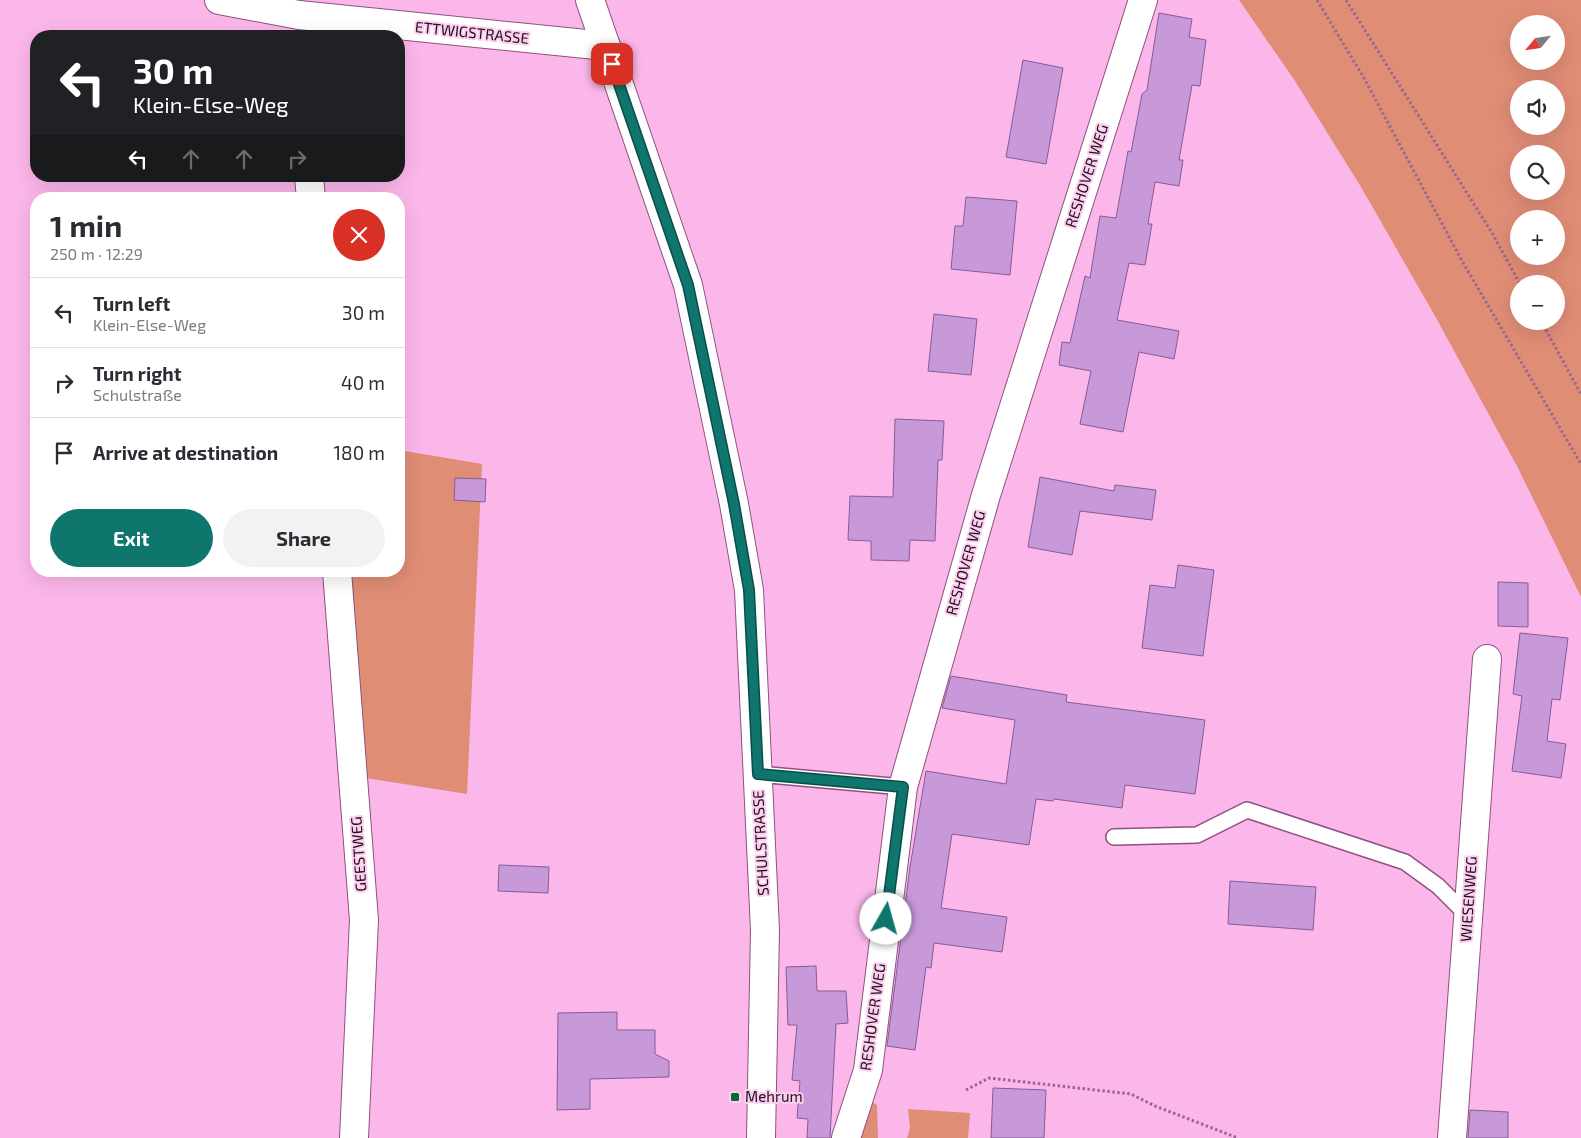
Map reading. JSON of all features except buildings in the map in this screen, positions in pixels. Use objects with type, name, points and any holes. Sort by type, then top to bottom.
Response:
[{"type":"street","name":"ETTWIGSTRASSE","points":[[219,0],[300,26],[361,30]]},
{"type":"street","name":"SCHULSTRASSE","points":[[590,0],[688,285],[749,590],[765,930],[761,1138]]},
{"type":"street","name":"RESHOVER WEG","points":[[846,1138],[868,1070],[903,787],[986,495],[1143,0]]},
{"type":"street","name":"ETTWIGSTRASSE","points":[[405,33],[606,46]]},
{"type":"street","name":"GEESTWEG","points":[[337,577],[364,920],[354,1138]]},
{"type":"street","name":"WIESENWEG","points":[[1452,1138],[1487,659]]},
{"type":"lane","points":[[758,774],[903,787]]},
{"type":"lane","points":[[1114,837],[1197,835],[1247,810],[1405,862],[1438,886],[1468,916]]},
{"type":"path","points":[[1317,0],[1364,78],[1462,261],[1581,464]]},
{"type":"path","points":[[1346,0],[1492,233],[1515,275]]},
{"type":"path","points":[[1546,330],[1581,394]]},
{"type":"path","points":[[966,1090],[989,1078],[1132,1094],[1156,1106],[1238,1138]]},
{"type":"shaded area","points":[[1239,0],[1581,0],[1581,597],[1518,468],[1435,316],[1361,187],[1295,81]]},
{"type":"shaded area","points":[[405,451],[482,464],[467,794],[353,776],[337,577],[405,577]]},
{"type":"shaded area","points":[[869,1100],[877,1105],[878,1138],[848,1138]]},
{"type":"shaded area","points":[[908,1109],[970,1113],[968,1138],[907,1138],[910,1128]]},
{"type":"place","name":"Mehrum","points":[[735,1097]]},
{"type":"route","points":[[612,64],[688,285],[734,504],[749,590],[758,774],[903,787],[886,919]]}]
